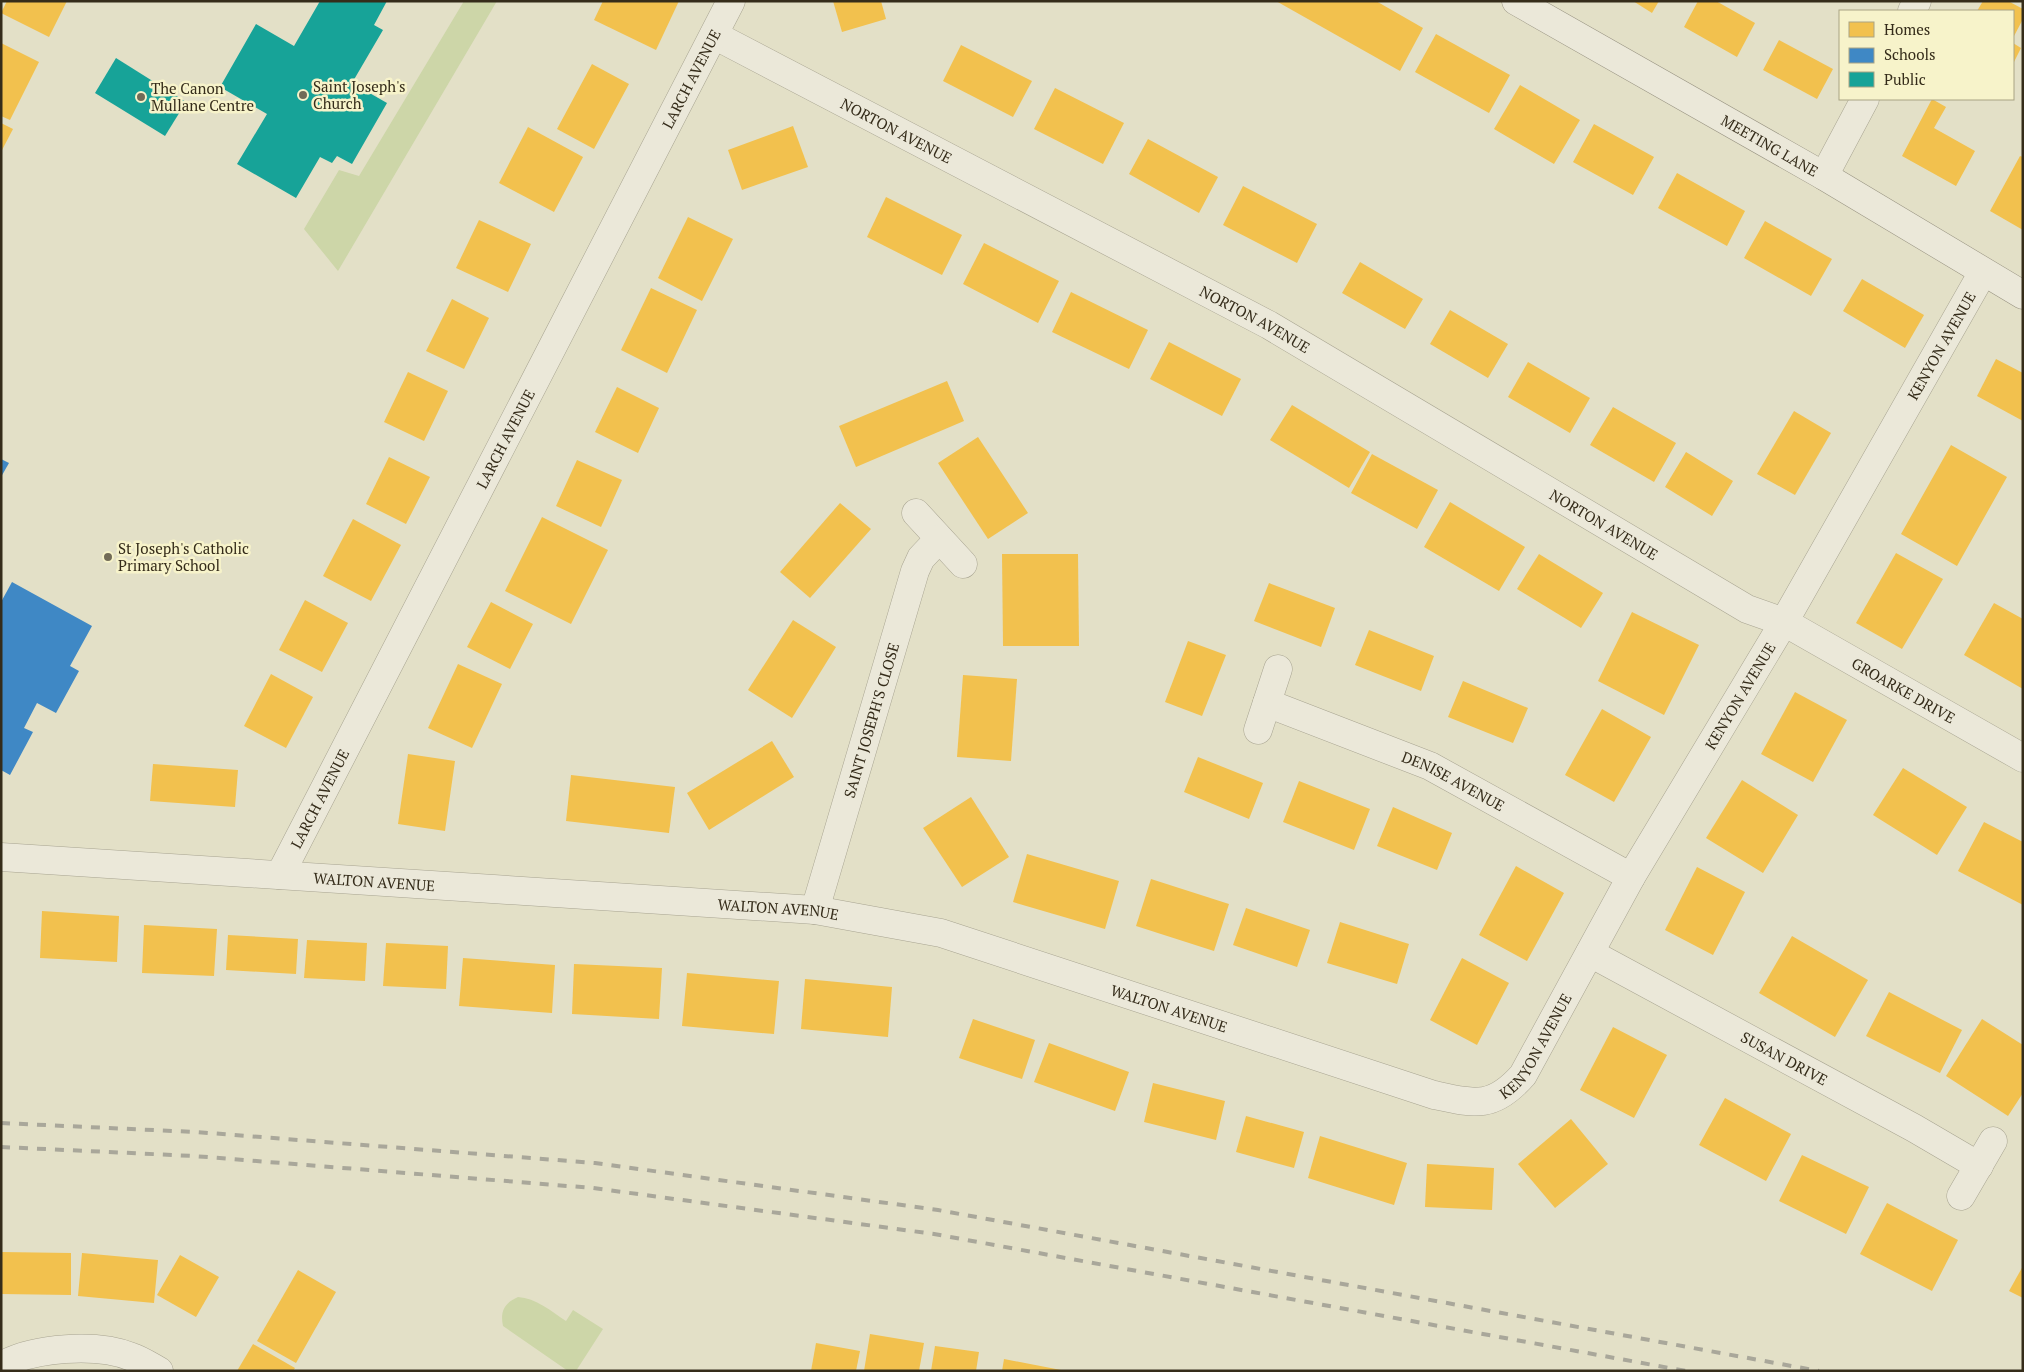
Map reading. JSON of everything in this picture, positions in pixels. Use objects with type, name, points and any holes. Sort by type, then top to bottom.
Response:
[{"type":"street","name":"LARCH AVENUE","points":[[280,875],[731,1]]},
{"type":"street","name":"MEETING LANE","points":[[1516,1],[1824,176],[2023,295]]},
{"type":"street","name":"NORTON AVENUE","points":[[714,35],[1269,325],[1747,609],[1784,622]]},
{"type":"street","points":[[1824,176],[1864,100]]},
{"type":"street","name":"KENYON AVENUE","points":[[1480,1102],[1497,1098],[1511,1088],[1523,1075],[1631,877],[1784,622],[1983,272]]},
{"type":"street","points":[[916,513],[963,564]]},
{"type":"street","name":"SAINT JOSEPH'S CLOSE","points":[[815,910],[914,571],[922,558],[939,539]]},
{"type":"street","name":"GROARKE DRIVE","points":[[1784,622],[2023,758]]},
{"type":"street","points":[[1258,730],[1278,669]]},
{"type":"street","name":"DENISE AVENUE","points":[[1267,703],[1430,766],[1631,877]]},
{"type":"street","name":"WALTON AVENUE","points":[[1,857],[815,910],[941,933],[1434,1096],[1480,1102]]},
{"type":"street","name":"SUSAN DRIVE","points":[[1590,953],[1914,1128],[1978,1166]]},
{"type":"street","points":[[1961,1196],[1994,1141]]},
{"type":"street","points":[[1,1366],[11,1360],[46,1351],[89,1348],[131,1356],[159,1371]]},
{"type":"green space","points":[[464,1],[497,1],[338,271],[304,229],[339,170],[359,176]]},
{"type":"green space","points":[[518,1297],[537,1302],[566,1321],[573,1310],[603,1329],[576,1371],[568,1371],[503,1326],[502,1316],[504,1308],[509,1302]]},
{"type":"building: Homes","points":[[7,1],[67,1],[49,37],[1,13]]},
{"type":"building: Homes","points":[[603,1],[679,1],[656,50],[594,20]]},
{"type":"building: Homes","points":[[833,1],[881,1],[886,19],[842,32]]},
{"type":"building: Homes","points":[[1276,1],[1376,1],[1423,28],[1400,71]]},
{"type":"building: Homes","points":[[1633,1],[1659,1],[1652,13]]},
{"type":"building: Homes","points":[[1698,1],[1716,1],[1755,23],[1737,57],[1684,27]]},
{"type":"building: Homes","points":[[1983,1],[2008,1],[2023,9],[2023,19],[2014,36],[2014,10],[1978,10]]},
{"type":"building: Homes","points":[[1436,34],[1510,75],[1489,113],[1415,72]]},
{"type":"building: Homes","points":[[1779,40],[1833,69],[1817,99],[1763,70]]},
{"type":"building: Homes","points":[[1,43],[39,62],[10,120],[1,116]]},
{"type":"building: Homes","points":[[2014,44],[2021,48],[2014,62]]},
{"type":"building: Homes","points":[[961,45],[1032,81],[1013,117],[943,81]]},
{"type":"building: Homes","points":[[592,64],[629,84],[594,149],[557,129]]},
{"type":"building: Homes","points":[[1520,85],[1580,120],[1554,164],[1494,129]]},
{"type":"building: Homes","points":[[1055,88],[1124,123],[1103,164],[1034,129]]},
{"type":"building: Homes","points":[[1931,100],[1946,107],[1934,128],[1975,151],[1956,186],[1902,156]]},
{"type":"building: Homes","points":[[1,123],[13,129],[1,152]]},
{"type":"building: Homes","points":[[1594,124],[1654,157],[1633,195],[1573,162]]},
{"type":"building: Homes","points":[[793,126],[808,167],[742,190],[728,150]]},
{"type":"building: Homes","points":[[528,127],[583,157],[554,212],[499,183]]},
{"type":"building: Homes","points":[[1148,139],[1218,177],[1199,213],[1129,174]]},
{"type":"building: Homes","points":[[2020,156],[2023,157],[2023,230],[1990,211]]},
{"type":"building: Homes","points":[[1677,173],[1745,211],[1727,246],[1658,208]]},
{"type":"building: Homes","points":[[1243,186],[1317,224],[1297,263],[1223,225]]},
{"type":"building: Homes","points":[[886,197],[962,235],[942,275],[867,237]]},
{"type":"building: Homes","points":[[688,217],[733,239],[702,301],[658,278]]},
{"type":"building: Homes","points":[[479,220],[531,244],[508,292],[456,268]]},
{"type":"building: Homes","points":[[1765,221],[1832,259],[1811,296],[1744,258]]},
{"type":"building: Homes","points":[[984,243],[1059,281],[1038,323],[963,284]]},
{"type":"building: Homes","points":[[1360,262],[1423,299],[1405,329],[1342,293]]},
{"type":"building: Homes","points":[[1862,279],[1924,315],[1905,348],[1843,311]]},
{"type":"building: Homes","points":[[651,288],[697,310],[667,373],[621,350]]},
{"type":"building: Homes","points":[[1071,292],[1148,330],[1129,369],[1052,332]]},
{"type":"building: Homes","points":[[452,299],[489,318],[464,369],[426,351]]},
{"type":"building: Homes","points":[[1450,310],[1508,344],[1488,378],[1430,344]]},
{"type":"building: Homes","points":[[1169,342],[1241,379],[1222,416],[1150,379]]},
{"type":"building: Homes","points":[[1996,359],[2023,373],[2023,421],[1977,396]]},
{"type":"building: Homes","points":[[1528,362],[1590,398],[1570,433],[1508,397]]},
{"type":"building: Homes","points":[[408,372],[448,391],[424,441],[384,422]]},
{"type":"building: Homes","points":[[947,381],[964,421],[856,467],[839,426]]},
{"type":"building: Homes","points":[[617,387],[659,408],[638,453],[595,432]]},
{"type":"building: Homes","points":[[1292,405],[1370,452],[1349,488],[1270,440]]},
{"type":"building: Homes","points":[[1613,407],[1676,443],[1654,482],[1590,445]]},
{"type":"building: Homes","points":[[1794,411],[1831,433],[1795,495],[1757,474]]},
{"type":"building: Homes","points":[[978,437],[1028,513],[988,539],[938,463]]},
{"type":"building: Homes","points":[[1951,445],[2007,477],[1957,566],[1901,534]]},
{"type":"building: Homes","points":[[1686,452],[1733,481],[1712,516],[1665,487]]},
{"type":"building: Homes","points":[[1372,454],[1438,490],[1417,529],[1351,493]]},
{"type":"building: Homes","points":[[389,457],[430,477],[406,524],[366,504]]},
{"type":"building: Homes","points":[[577,460],[622,480],[601,527],[556,506]]},
{"type":"building: Homes","points":[[1450,502],[1525,547],[1499,591],[1424,547]]},
{"type":"building: Homes","points":[[840,503],[871,529],[810,598],[780,572]]},
{"type":"building: Homes","points":[[542,517],[608,550],[571,624],[505,591]]},
{"type":"building: Homes","points":[[353,519],[401,545],[371,601],[323,576]]},
{"type":"building: Homes","points":[[1896,553],[1943,579],[1902,649],[1856,623]]},
{"type":"building: Homes","points":[[1002,554],[1078,554],[1079,646],[1003,646]]},
{"type":"building: Homes","points":[[1539,554],[1603,593],[1581,628],[1517,589]]},
{"type":"building: Homes","points":[[1269,583],[1335,608],[1321,647],[1254,621]]},
{"type":"building: Homes","points":[[305,600],[348,623],[322,672],[279,650]]},
{"type":"building: Homes","points":[[491,602],[533,624],[510,669],[467,647]]},
{"type":"building: Homes","points":[[1994,603],[2023,619],[2023,689],[1964,655]]},
{"type":"building: Homes","points":[[1632,612],[1699,645],[1664,715],[1598,681]]},
{"type":"building: Homes","points":[[793,620],[836,647],[792,718],[748,690]]},
{"type":"building: Homes","points":[[1369,630],[1434,656],[1421,691],[1355,665]]},
{"type":"building: Homes","points":[[1188,641],[1226,655],[1202,716],[1165,702]]},
{"type":"building: Homes","points":[[458,664],[502,684],[472,748],[428,728]]},
{"type":"building: Homes","points":[[271,674],[313,697],[286,748],[244,726]]},
{"type":"building: Homes","points":[[963,675],[1017,679],[1011,761],[957,757]]},
{"type":"building: Homes","points":[[1463,681],[1528,708],[1513,743],[1448,717]]},
{"type":"building: Homes","points":[[1795,692],[1847,720],[1813,782],[1761,754]]},
{"type":"building: Homes","points":[[1602,709],[1651,737],[1614,802],[1565,775]]},
{"type":"building: Homes","points":[[772,741],[794,777],[709,830],[687,793]]},
{"type":"building: Homes","points":[[408,754],[455,761],[445,831],[398,824]]},
{"type":"building: Homes","points":[[1198,757],[1263,783],[1249,819],[1184,792]]},
{"type":"building: Homes","points":[[153,764],[238,770],[235,807],[150,801]]},
{"type":"building: Homes","points":[[1903,768],[1967,807],[1937,855],[1873,815]]},
{"type":"building: Homes","points":[[571,775],[675,787],[669,833],[566,821]]},
{"type":"building: Homes","points":[[1742,780],[1798,815],[1763,873],[1706,838]]},
{"type":"building: Homes","points":[[1299,781],[1370,809],[1354,850],[1283,822]]},
{"type":"building: Homes","points":[[971,797],[1009,857],[962,887],[923,828]]},
{"type":"building: Homes","points":[[1393,807],[1452,833],[1437,870],[1377,846]]},
{"type":"building: Homes","points":[[1984,822],[2023,842],[2023,905],[1958,871]]},
{"type":"building: Homes","points":[[1027,854],[1119,881],[1105,929],[1013,902]]},
{"type":"building: Homes","points":[[1516,866],[1564,893],[1527,961],[1479,935]]},
{"type":"building: Homes","points":[[1697,867],[1745,892],[1713,955],[1665,930]]},
{"type":"building: Homes","points":[[1151,879],[1229,904],[1214,951],[1136,926]]},
{"type":"building: Homes","points":[[1246,908],[1310,930],[1297,967],[1233,945]]},
{"type":"building: Homes","points":[[42,911],[119,916],[117,962],[40,958]]},
{"type":"building: Homes","points":[[1340,922],[1409,944],[1397,984],[1327,963]]},
{"type":"building: Homes","points":[[144,925],[217,929],[214,976],[142,973]]},
{"type":"building: Homes","points":[[228,935],[298,939],[296,974],[226,970]]},
{"type":"building: Homes","points":[[1792,936],[1868,980],[1835,1037],[1759,993]]},
{"type":"building: Homes","points":[[307,940],[367,943],[365,981],[304,978]]},
{"type":"building: Homes","points":[[386,943],[448,946],[446,989],[383,986]]},
{"type":"building: Homes","points":[[463,958],[555,965],[552,1013],[459,1006]]},
{"type":"building: Homes","points":[[1462,958],[1509,983],[1477,1045],[1430,1020]]},
{"type":"building: Homes","points":[[574,964],[662,968],[659,1019],[572,1014]]},
{"type":"building: Homes","points":[[687,973],[779,981],[774,1034],[682,1026]]},
{"type":"building: Homes","points":[[805,979],[892,987],[888,1037],[801,1029]]},
{"type":"building: Homes","points":[[1889,992],[1962,1030],[1940,1073],[1866,1036]]},
{"type":"building: Homes","points":[[973,1019],[1035,1040],[1022,1079],[959,1058]]},
{"type":"building: Homes","points":[[1982,1019],[2023,1045],[2023,1093],[2008,1116],[1946,1076]]},
{"type":"building: Homes","points":[[1613,1027],[1667,1055],[1634,1118],[1580,1090]]},
{"type":"building: Homes","points":[[1049,1043],[1129,1072],[1115,1111],[1034,1082]]},
{"type":"building: Homes","points":[[1153,1083],[1225,1101],[1216,1140],[1144,1122]]},
{"type":"building: Homes","points":[[1725,1098],[1791,1134],[1766,1181],[1699,1145]]},
{"type":"building: Homes","points":[[1246,1116],[1304,1132],[1294,1168],[1236,1152]]},
{"type":"building: Homes","points":[[1571,1119],[1608,1164],[1555,1208],[1518,1164]]},
{"type":"building: Homes","points":[[1320,1136],[1407,1163],[1394,1205],[1308,1178]]},
{"type":"building: Homes","points":[[1802,1155],[1869,1187],[1846,1234],[1779,1201]]},
{"type":"building: Homes","points":[[1427,1164],[1494,1168],[1492,1210],[1425,1207]]},
{"type":"building: Homes","points":[[1887,1203],[1958,1240],[1932,1291],[1860,1254]]},
{"type":"building: Homes","points":[[1,1252],[71,1253],[71,1295],[1,1294]]},
{"type":"building: Homes","points":[[82,1253],[158,1260],[154,1303],[78,1296]]},
{"type":"building: Homes","points":[[180,1255],[219,1277],[196,1317],[157,1295]]},
{"type":"building: Homes","points":[[2023,1266],[2023,1298],[2009,1291]]},
{"type":"building: Homes","points":[[298,1270],[336,1292],[296,1363],[257,1341]]},
{"type":"building: Homes","points":[[870,1334],[924,1343],[919,1371],[864,1371]]},
{"type":"building: Homes","points":[[816,1343],[860,1351],[856,1371],[811,1371]]},
{"type":"building: Homes","points":[[253,1344],[295,1368],[293,1371],[237,1371]]},
{"type":"building: Homes","points":[[935,1346],[979,1352],[976,1371],[931,1371]]},
{"type":"building: Homes","points":[[1004,1359],[1061,1370],[1061,1371],[1002,1371]]},
{"type":"building: Schools","points":[[1,459],[9,463],[1,477]]},
{"type":"building: Schools","points":[[12,582],[92,626],[70,666],[79,671],[56,713],[37,703],[24,728],[33,732],[10,775],[1,770],[1,602]]},
{"type":"building: Public","name":"Saint Joseph's Church","points":[[320,1],[387,1],[374,25],[383,30],[352,83],[387,103],[352,164],[337,156],[332,163],[320,157],[296,198],[237,164],[267,114],[220,87],[256,24],[294,46]]},
{"type":"building: Public","name":"The Canon Mullane Centre","points":[[116,58],[186,102],[165,136],[95,93]]},
{"type":"railway","points":[[1,1123],[196,1132],[595,1163],[938,1210],[1819,1371]]},
{"type":"railway","points":[[1,1147],[194,1156],[593,1188],[934,1234],[1686,1371]]},
{"type":"place","name":"Saint Joseph's Church","points":[[303,95]]},
{"type":"place","name":"The Canon Mullane Centre","points":[[141,97]]},
{"type":"place","name":"St Joseph's Catholic Primary School","points":[[108,557]]}]
